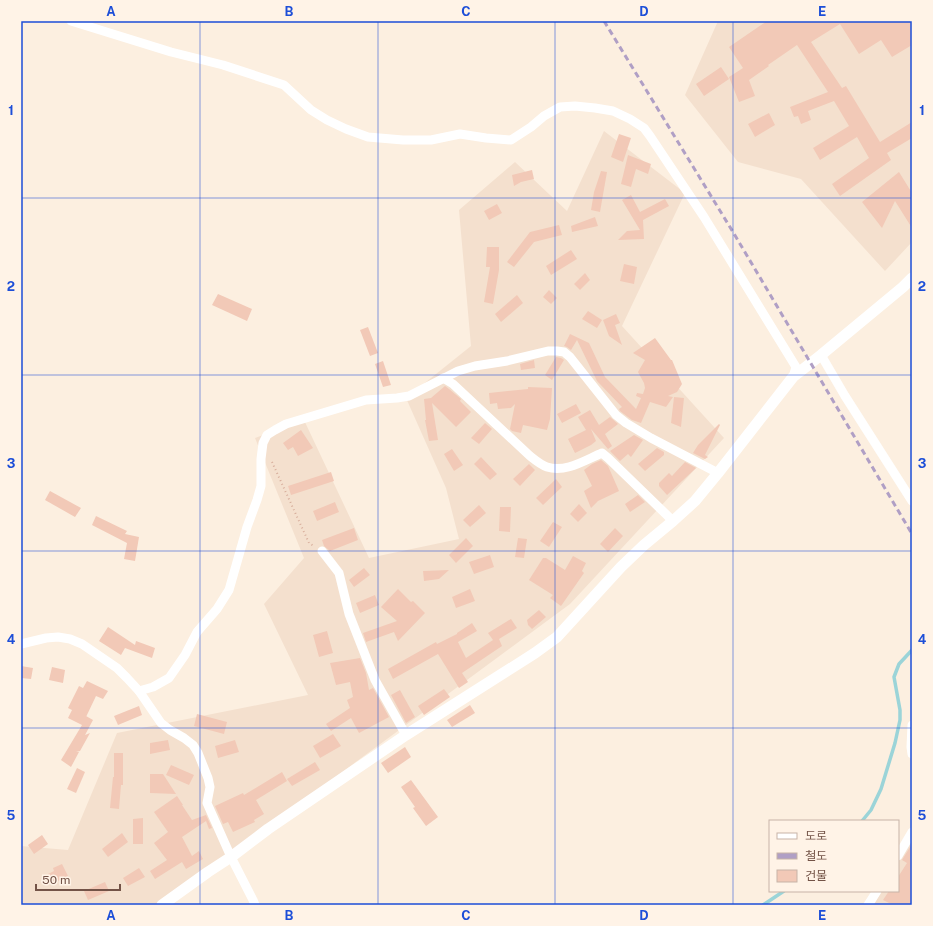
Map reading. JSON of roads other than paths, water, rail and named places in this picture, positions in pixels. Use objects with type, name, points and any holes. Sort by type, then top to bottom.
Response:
[{"type":"street","points":[[72,21],[172,52],[223,64],[284,85],[311,110],[327,120],[346,129],[368,136],[403,140],[431,140],[460,134],[511,140],[531,127],[544,116],[560,107],[575,106],[613,111],[630,119],[644,128],[704,217],[796,367],[793,377]]},
{"type":"street","points":[[162,905],[268,829],[406,735],[535,653],[557,637],[621,567],[695,500],[793,377],[821,356],[903,288],[912,278]]},
{"type":"street","points":[[139,691],[153,687],[169,678],[185,655],[197,632],[217,609],[229,590],[245,532],[261,486],[261,459],[263,443],[267,435],[286,424],[366,400],[409,396],[458,371],[476,366],[507,361],[548,351],[557,351],[564,352],[570,357],[616,415],[621,419],[650,438],[718,473]]},
{"type":"street","points":[[821,356],[912,501]]},
{"type":"street","points":[[443,378],[453,384],[538,462],[547,467],[569,467],[602,453],[673,521]]},
{"type":"street","points":[[322,551],[339,573],[349,614],[375,680],[406,735]]},
{"type":"street","points":[[21,644],[46,638],[58,637],[70,639],[82,644],[117,668],[139,691],[161,723],[193,745],[203,763],[210,787],[207,803],[231,857],[255,905]]},
{"type":"street","points":[[912,725],[912,754]]},
{"type":"street","points":[[899,854],[912,832]]},
{"type":"street","points":[[868,905],[876,892]]},
{"type":"waterway","points":[[863,820],[871,810],[881,789],[895,743],[900,720],[900,710],[894,677],[899,664],[912,650]]},
{"type":"waterway","points":[[763,905],[782,892]]},
{"type":"railway","points":[[604,21],[733,232],[912,534]]}]
